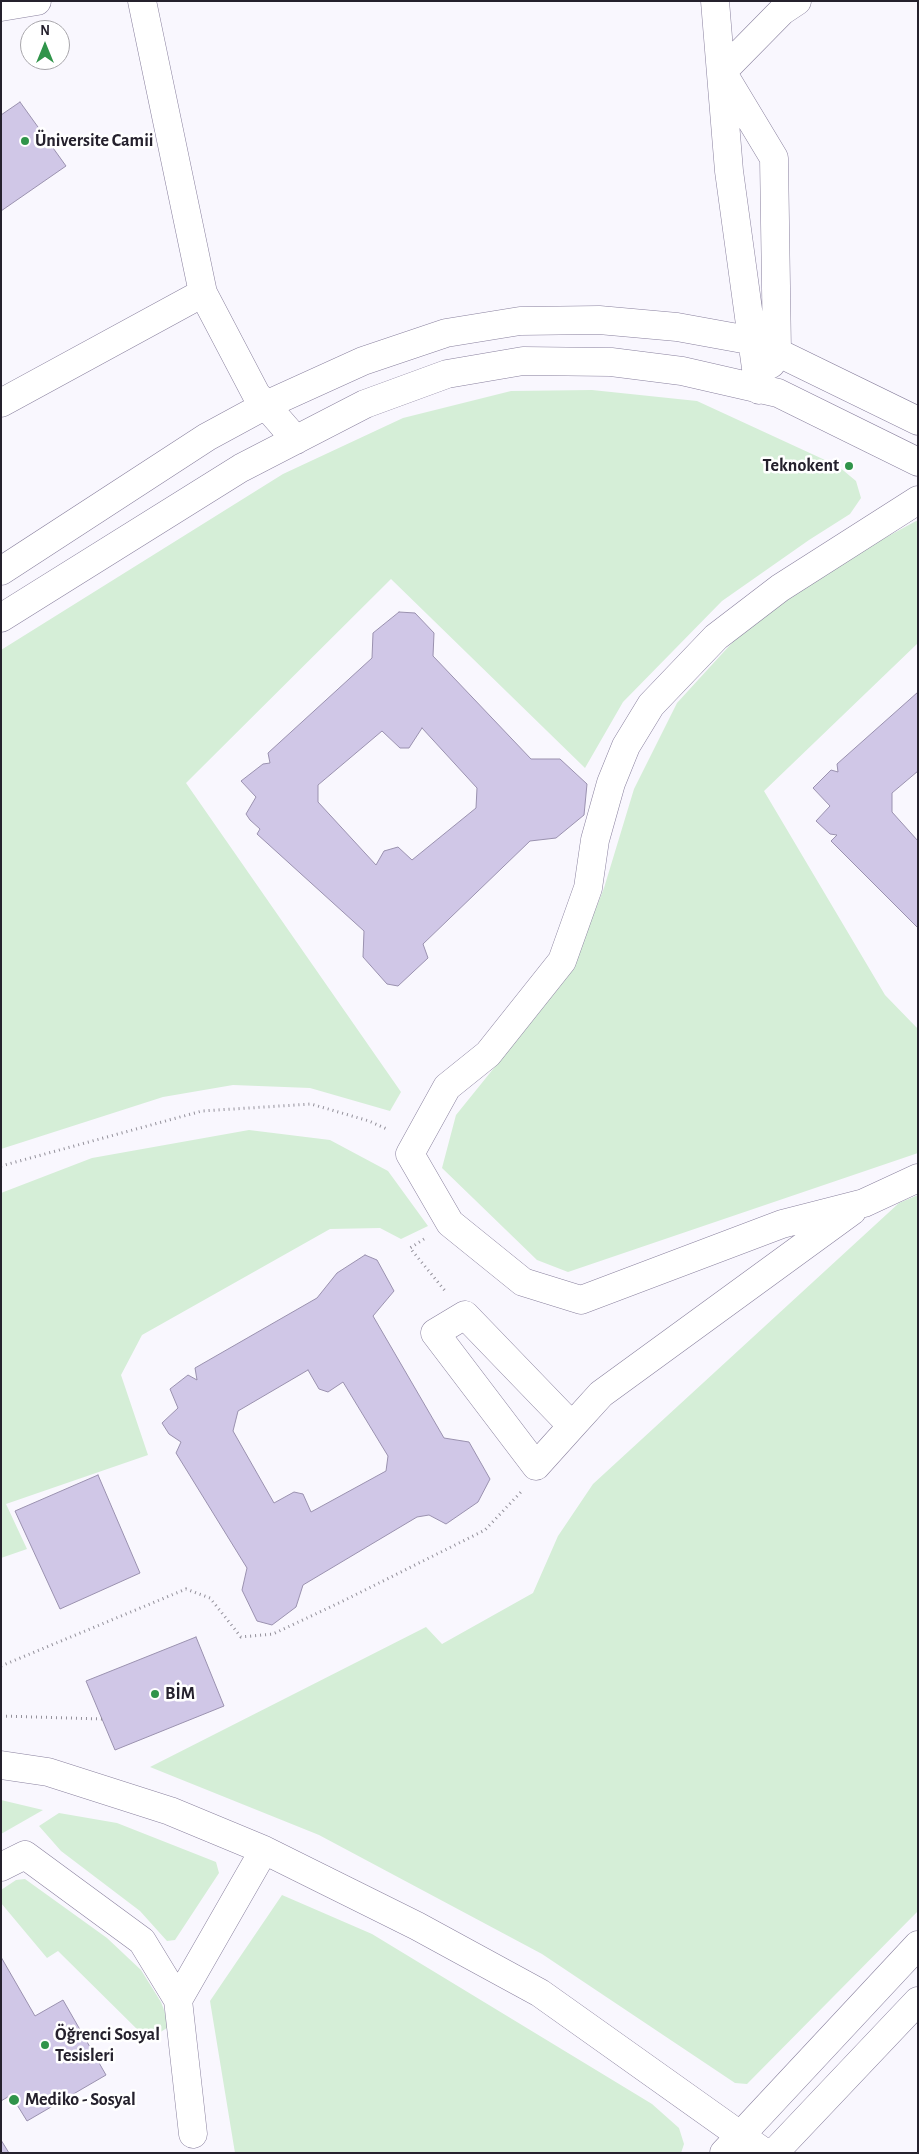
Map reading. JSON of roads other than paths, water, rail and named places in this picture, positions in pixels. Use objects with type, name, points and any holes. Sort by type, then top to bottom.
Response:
[{"type":"street","points":[[1,7],[37,1]]},
{"type":"street","points":[[142,1],[203,293],[256,394],[296,440]]},
{"type":"street","points":[[715,1],[729,170],[766,346]]},
{"type":"street","points":[[722,72],[782,11],[798,1]]},
{"type":"street","points":[[722,72],[774,158],[766,346],[759,390]]},
{"type":"street","points":[[1,403],[203,293]]},
{"type":"street","points":[[1,571],[208,437],[266,405],[363,361],[446,333],[520,321],[599,320],[677,327],[766,346],[918,420]]},
{"type":"street","points":[[1,618],[241,468],[366,404],[447,374],[523,361],[611,362],[682,371],[778,393],[918,462]]},
{"type":"street","points":[[918,500],[780,588],[716,637],[651,705],[626,746],[611,783],[595,840],[588,888],[562,961],[488,1054],[447,1087],[410,1154],[450,1223],[523,1282],[581,1300],[782,1224],[864,1203],[918,1178]]},
{"type":"street","points":[[572,1426],[465,1315],[435,1333],[536,1466],[601,1394],[864,1203]]},
{"type":"street","points":[[1,1765],[48,1772],[170,1811],[264,1850],[418,1926],[540,1993],[733,2144],[765,2153]]},
{"type":"street","points":[[178,2000],[264,1850]]},
{"type":"street","points":[[1,1867],[25,1855],[142,1942],[178,2000],[193,2134]]},
{"type":"street","points":[[733,2144],[918,1945]]},
{"type":"street","points":[[774,2153],[918,2000]]},
{"type":"place","name":"Üniversite Camii","points":[[25,141]]},
{"type":"place","name":"Teknokent","points":[[849,466]]},
{"type":"place","name":"BİM","points":[[155,1694]]},
{"type":"place","name":"Öğrenci Sosyal Tesisleri","points":[[45,2045]]},
{"type":"place","name":"Mediko - Sosyal","points":[[14,2100]]}]
